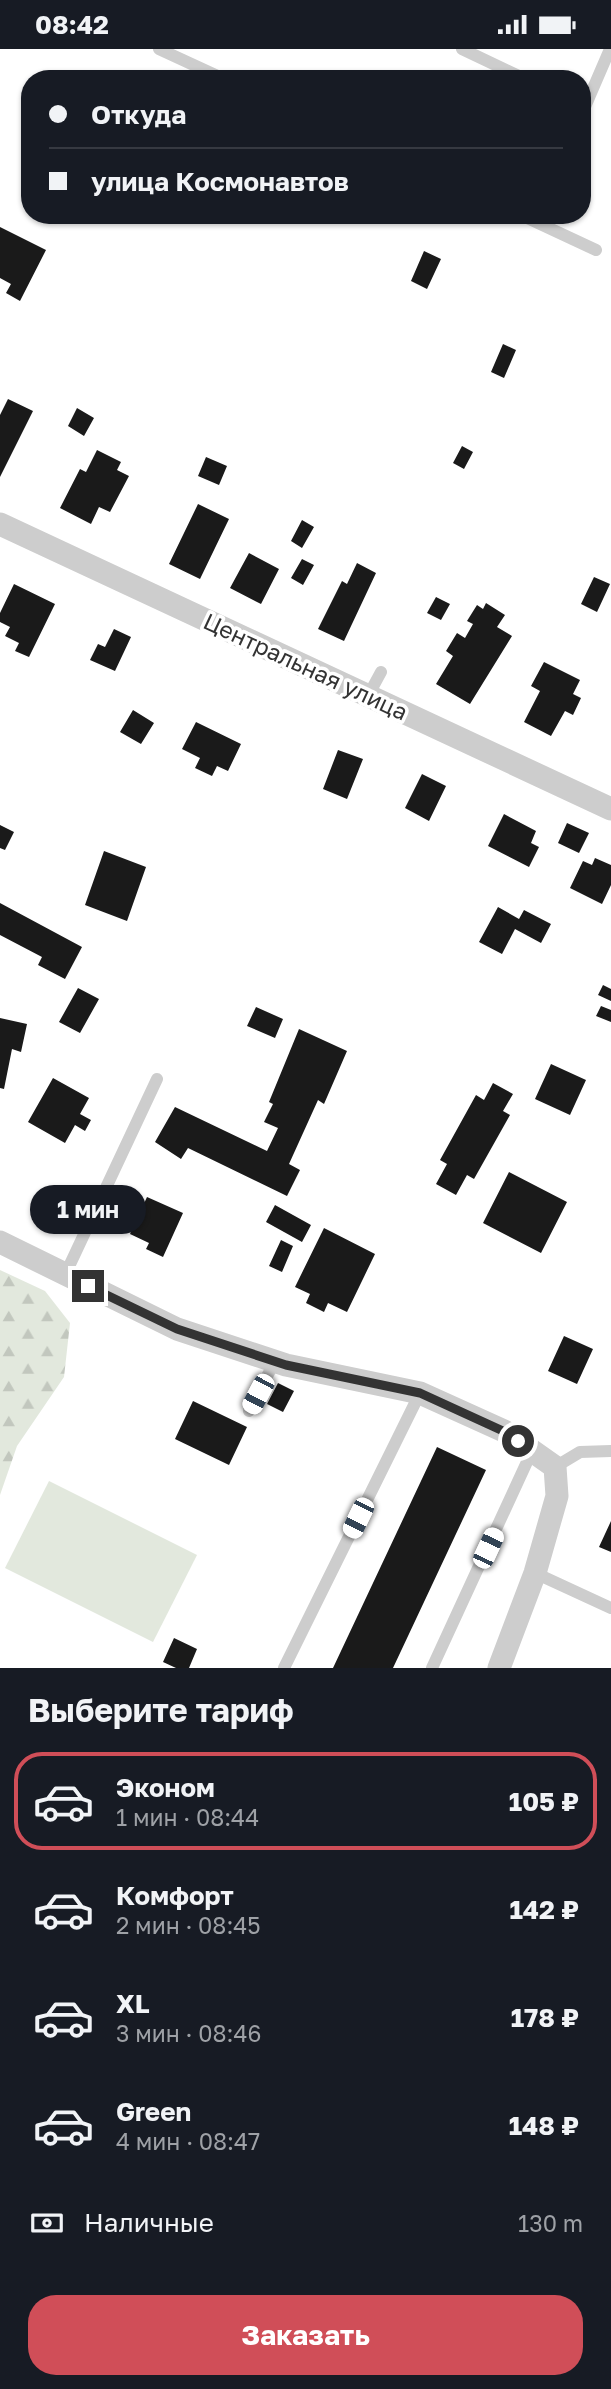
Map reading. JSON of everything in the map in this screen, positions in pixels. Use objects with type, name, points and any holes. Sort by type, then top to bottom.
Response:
[{"type":"street","name":"Центральная улица","points":[[0,524],[611,809]]},
{"type":"street","points":[[0,1242],[177,1329],[281,1363],[420,1393],[503,1431],[555,1467],[557,1496],[535,1573],[499,1668]]},
{"type":"lane","points":[[159,49],[204,70]]},
{"type":"lane","points":[[462,49],[505,70]]},
{"type":"lane","points":[[591,93],[610,49]]},
{"type":"lane","points":[[541,224],[596,250]]},
{"type":"lane","points":[[369,696],[380,673]]},
{"type":"lane","points":[[65,1275],[157,1079]]},
{"type":"lane","points":[[249,1411],[281,1363]]},
{"type":"lane","points":[[284,1668],[420,1393]]},
{"type":"lane","points":[[432,1668],[532,1451]]},
{"type":"lane","points":[[555,1467],[580,1452],[611,1451]]},
{"type":"lane","points":[[535,1573],[611,1608]]},
{"type":"green space","points":[[0,1270],[45,1291],[70,1323],[64,1377],[17,1446],[0,1495]]},
{"type":"green space","points":[[49,1481],[197,1555],[153,1642],[5,1568]]},
{"type":"building","points":[[0,227],[46,250],[20,301],[6,293],[11,284],[0,278]]},
{"type":"building","points":[[424,251],[441,259],[427,289],[411,281]]},
{"type":"building","points":[[503,344],[516,350],[504,378],[491,372]]},
{"type":"building","points":[[8,399],[33,411],[0,477],[0,415]]},
{"type":"building","points":[[77,408],[94,418],[84,436],[68,426]]},
{"type":"building","points":[[462,446],[473,452],[464,469],[453,463]]},
{"type":"building","points":[[97,450],[121,462],[117,470],[129,476],[110,512],[99,507],[91,524],[60,508],[80,469],[86,472]]},
{"type":"building","points":[[206,457],[227,466],[219,485],[198,476]]},
{"type":"building","points":[[198,504],[229,519],[200,579],[169,564]]},
{"type":"building","points":[[302,520],[314,527],[302,548],[291,541]]},
{"type":"building","points":[[249,553],[279,569],[261,604],[230,588]]},
{"type":"building","points":[[302,559],[314,565],[303,585],[291,578]]},
{"type":"building","points":[[357,563],[376,573],[344,641],[318,629],[342,581],[347,584]]},
{"type":"building","points":[[594,577],[610,584],[597,612],[581,604]]},
{"type":"building","points":[[14,584],[55,604],[29,657],[15,651],[19,643],[5,636],[10,627],[0,622],[0,613]]},
{"type":"building","points":[[436,597],[450,604],[441,620],[427,613]]},
{"type":"building","points":[[486,603],[505,615],[497,627],[512,636],[470,704],[436,684],[453,656],[446,651],[457,633],[465,638],[473,624],[467,621],[477,605],[483,609]]},
{"type":"building","points":[[114,629],[131,637],[115,671],[90,660],[98,644],[105,647]]},
{"type":"building","points":[[544,662],[580,680],[573,694],[581,698],[573,715],[565,711],[551,736],[524,722],[540,691],[531,686]]},
{"type":"building","points":[[133,710],[154,723],[141,744],[120,732]]},
{"type":"building","points":[[196,722],[241,744],[228,771],[217,766],[212,776],[195,768],[200,758],[182,749]]},
{"type":"building","points":[[338,750],[363,759],[347,799],[323,789]]},
{"type":"building","points":[[422,774],[446,786],[429,821],[405,808]]},
{"type":"building","points":[[504,814],[536,831],[531,843],[539,847],[529,867],[488,846]]},
{"type":"building","points":[[567,823],[589,833],[579,853],[558,843]]},
{"type":"building","points":[[0,825],[14,832],[5,850],[0,848]]},
{"type":"building","points":[[104,851],[146,867],[127,921],[85,905]]},
{"type":"building","points":[[595,858],[611,865],[611,885],[602,904],[570,888],[583,861],[592,865]]},
{"type":"building","points":[[0,903],[82,947],[65,979],[38,965],[42,957],[0,935]]},
{"type":"building","points":[[498,907],[519,919],[524,910],[551,924],[541,943],[515,929],[502,954],[479,942]]},
{"type":"building","points":[[603,985],[611,989],[611,1001],[598,995]]},
{"type":"building","points":[[78,988],[99,999],[80,1033],[59,1022]]},
{"type":"building","points":[[601,1006],[611,1010],[611,1022],[596,1016]]},
{"type":"building","points":[[256,1007],[283,1019],[275,1038],[247,1026]]},
{"type":"building","points":[[0,1018],[27,1024],[21,1052],[12,1049],[4,1089],[0,1088]]},
{"type":"building","points":[[299,1029],[347,1051],[324,1104],[318,1100],[289,1164],[300,1170],[287,1196],[188,1148],[181,1159],[155,1142],[175,1107],[267,1151],[278,1128],[264,1122],[273,1104],[269,1102]]},
{"type":"building","points":[[551,1064],[586,1080],[570,1115],[535,1099]]},
{"type":"building","points":[[53,1078],[89,1098],[80,1114],[91,1120],[85,1131],[75,1125],[65,1143],[28,1122]]},
{"type":"building","points":[[493,1083],[513,1094],[503,1111],[510,1115],[474,1179],[467,1175],[456,1195],[436,1184],[447,1164],[440,1160],[476,1095],[484,1100]]},
{"type":"building","points":[[509,1172],[567,1202],[541,1253],[483,1223]]},
{"type":"building","points":[[147,1197],[183,1213],[163,1257],[146,1249],[149,1243],[130,1234]]},
{"type":"building","points":[[275,1205],[311,1225],[302,1242],[266,1222]]},
{"type":"building","points":[[324,1228],[375,1254],[347,1312],[328,1303],[324,1312],[306,1303],[310,1294],[295,1287]]},
{"type":"building","points":[[281,1240],[293,1246],[282,1272],[269,1266]]},
{"type":"building","points":[[564,1336],[593,1349],[577,1384],[548,1371]]},
{"type":"building","points":[[278,1383],[294,1391],[283,1412],[267,1404]]},
{"type":"building","points":[[193,1401],[247,1427],[229,1465],[175,1439]]},
{"type":"building","points":[[437,1447],[486,1470],[393,1668],[333,1668]]},
{"type":"building","points":[[611,1521],[611,1552],[599,1547]]},
{"type":"building","points":[[174,1638],[197,1649],[189,1668],[176,1668],[163,1662]]},
{"type":"route","points":[[88,1286],[177,1329],[286,1365],[420,1393],[503,1431],[518,1441]]}]
